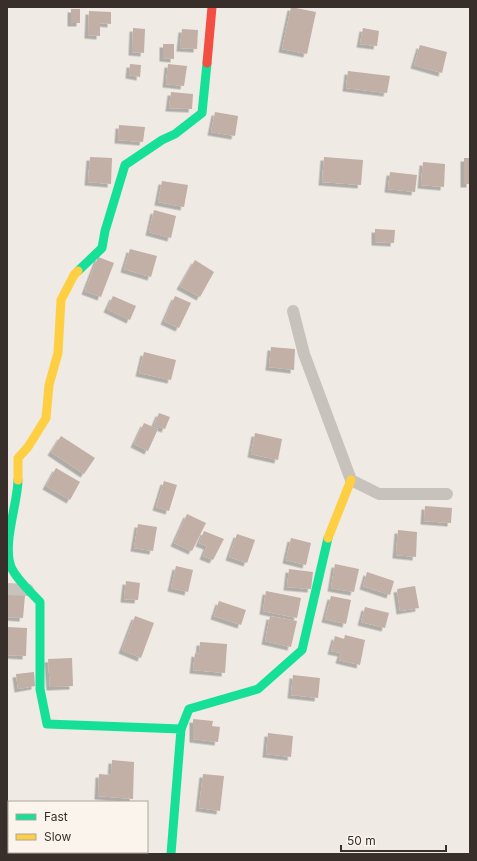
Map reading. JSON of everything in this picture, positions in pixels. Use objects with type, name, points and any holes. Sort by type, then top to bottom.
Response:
[{"type":"street","points":[[181,729],[47,724],[40,689],[40,602],[28,590],[12,569],[9,558],[11,516],[18,486],[12,459],[28,447],[46,418],[49,385],[58,353],[61,300],[74,275],[102,248],[105,231],[125,166],[162,140],[175,134],[202,113],[212,7]]},
{"type":"street","points":[[171,854],[181,729],[189,709],[258,689],[302,650],[328,536],[351,480],[304,354],[293,311]]},
{"type":"street","points":[[351,480],[379,494],[447,494]]},
{"type":"street","points":[[7,589],[28,590]]},
{"type":"building","points":[[291,7],[316,12],[307,54],[282,49]]},
{"type":"building","points":[[71,9],[80,9],[80,23],[71,23]]},
{"type":"building","points":[[89,11],[111,12],[111,24],[100,23],[100,36],[88,35]]},
{"type":"building","points":[[133,28],[145,29],[144,53],[132,52]]},
{"type":"building","points":[[363,28],[379,31],[377,46],[360,44]]},
{"type":"building","points":[[182,29],[198,30],[197,49],[180,48]]},
{"type":"building","points":[[163,44],[174,44],[174,59],[163,58]]},
{"type":"building","points":[[420,45],[447,52],[442,73],[414,65]]},
{"type":"building","points":[[130,64],[141,65],[140,77],[129,75]]},
{"type":"building","points":[[168,64],[187,66],[184,86],[166,84]]},
{"type":"building","points":[[348,71],[390,76],[387,93],[346,88]]},
{"type":"building","points":[[171,92],[193,94],[192,109],[169,108]]},
{"type":"building","points":[[215,112],[238,116],[235,136],[211,132]]},
{"type":"building","points":[[119,125],[145,127],[143,142],[118,140]]},
{"type":"building","points":[[90,157],[112,158],[111,184],[88,182]]},
{"type":"building","points":[[324,157],[363,160],[361,185],[322,182]]},
{"type":"building","points":[[464,158],[470,158],[470,184],[464,184]]},
{"type":"building","points":[[423,162],[445,164],[444,187],[421,185]]},
{"type":"building","points":[[390,172],[417,175],[415,192],[388,189]]},
{"type":"building","points":[[162,181],[188,185],[184,207],[158,202]]},
{"type":"building","points":[[154,210],[176,216],[171,238],[149,232]]},
{"type":"building","points":[[375,229],[395,230],[394,243],[375,242]]},
{"type":"building","points":[[130,249],[157,256],[151,277],[124,269]]},
{"type":"building","points":[[98,257],[114,263],[101,297],[85,291]]},
{"type":"building","points":[[195,260],[214,272],[200,297],[180,286]]},
{"type":"building","points":[[113,296],[136,306],[130,320],[107,309]]},
{"type":"building","points":[[175,296],[191,303],[179,328],[164,321]]},
{"type":"building","points":[[271,347],[295,349],[294,370],[269,367]]},
{"type":"building","points":[[144,352],[176,360],[171,380],[139,373]]},
{"type":"building","points":[[159,413],[170,417],[165,429],[154,425]]},
{"type":"building","points":[[144,423],[158,429],[148,451],[134,444]]},
{"type":"building","points":[[255,433],[282,439],[278,460],[251,454]]},
{"type":"building","points":[[61,436],[95,458],[84,474],[51,452]]},
{"type":"building","points":[[56,468],[80,482],[70,500],[46,486]]},
{"type":"building","points":[[164,481],[177,485],[169,511],[156,507]]},
{"type":"building","points":[[425,506],[452,508],[451,523],[424,521]]},
{"type":"building","points":[[187,514],[206,523],[192,551],[174,543]]},
{"type":"building","points":[[138,524],[157,527],[153,551],[134,548]]},
{"type":"building","points":[[398,530],[417,532],[416,557],[396,555]]},
{"type":"building","points":[[204,531],[224,539],[213,560],[203,556],[207,546],[199,543]]},
{"type":"building","points":[[237,534],[255,540],[247,563],[229,557]]},
{"type":"building","points":[[291,538],[311,543],[306,565],[286,560]]},
{"type":"building","points":[[335,564],[359,569],[354,592],[331,588]]},
{"type":"building","points":[[176,566],[193,570],[188,592],[171,588]]},
{"type":"building","points":[[289,569],[313,572],[311,589],[287,587]]},
{"type":"building","points":[[367,572],[394,581],[390,595],[363,586]]},
{"type":"building","points":[[126,581],[140,583],[138,600],[124,599]]},
{"type":"building","points":[[415,586],[419,608],[400,611],[397,589]]},
{"type":"building","points":[[266,591],[301,598],[297,618],[263,611]]},
{"type":"building","points":[[7,594],[25,595],[23,618],[7,617]]},
{"type":"building","points":[[331,596],[351,600],[346,624],[325,619]]},
{"type":"building","points":[[219,601],[246,610],[241,625],[214,616]]},
{"type":"building","points":[[365,607],[389,613],[385,628],[361,622]]},
{"type":"building","points":[[135,616],[154,623],[141,658],[122,650]]},
{"type":"building","points":[[270,616],[297,621],[291,647],[265,641]]},
{"type":"building","points":[[7,627],[27,628],[26,656],[7,655]]},
{"type":"building","points":[[345,635],[365,640],[360,665],[339,660],[341,653],[331,651],[335,636],[344,639]]},
{"type":"building","points":[[200,642],[227,644],[225,673],[193,670],[195,653],[199,654]]},
{"type":"building","points":[[72,658],[73,686],[50,687],[48,659]]},
{"type":"building","points":[[34,672],[35,686],[18,689],[16,674]]},
{"type":"building","points":[[293,675],[320,678],[318,698],[291,695]]},
{"type":"building","points":[[193,719],[213,721],[212,726],[220,727],[218,742],[193,739]]},
{"type":"building","points":[[268,733],[293,736],[291,757],[266,754]]},
{"type":"building","points":[[112,760],[134,762],[133,799],[98,796],[99,774],[111,775]]},
{"type":"building","points":[[203,774],[224,776],[220,811],[199,808]]},
{"type":"building","points":[[7,803],[8,803],[8,818]]},
{"type":"building","points":[[7,820],[8,833],[7,833]]},
{"type":"building","points":[[7,838],[8,838],[9,854],[7,854]]},
{"type":"building","points":[[68,853],[89,853],[89,854]]},
{"type":"traffic: fast","points":[[78,271],[102,248],[105,231],[125,165],[162,140],[175,134],[202,113],[207,63]]},
{"type":"traffic: fast","points":[[18,480],[9,537],[9,560],[12,569],[18,578],[40,602],[40,689],[47,724],[181,729],[171,854]]},
{"type":"traffic: fast","points":[[181,729],[189,709],[258,689],[302,650],[328,538]]},
{"type":"traffic: slow","points":[[18,480],[18,458],[28,447],[46,418],[49,385],[58,353],[61,300],[74,275],[78,271]]},
{"type":"traffic: slow","points":[[328,538],[351,480]]},
{"type":"traffic: jam","points":[[207,63],[212,7]]}]
